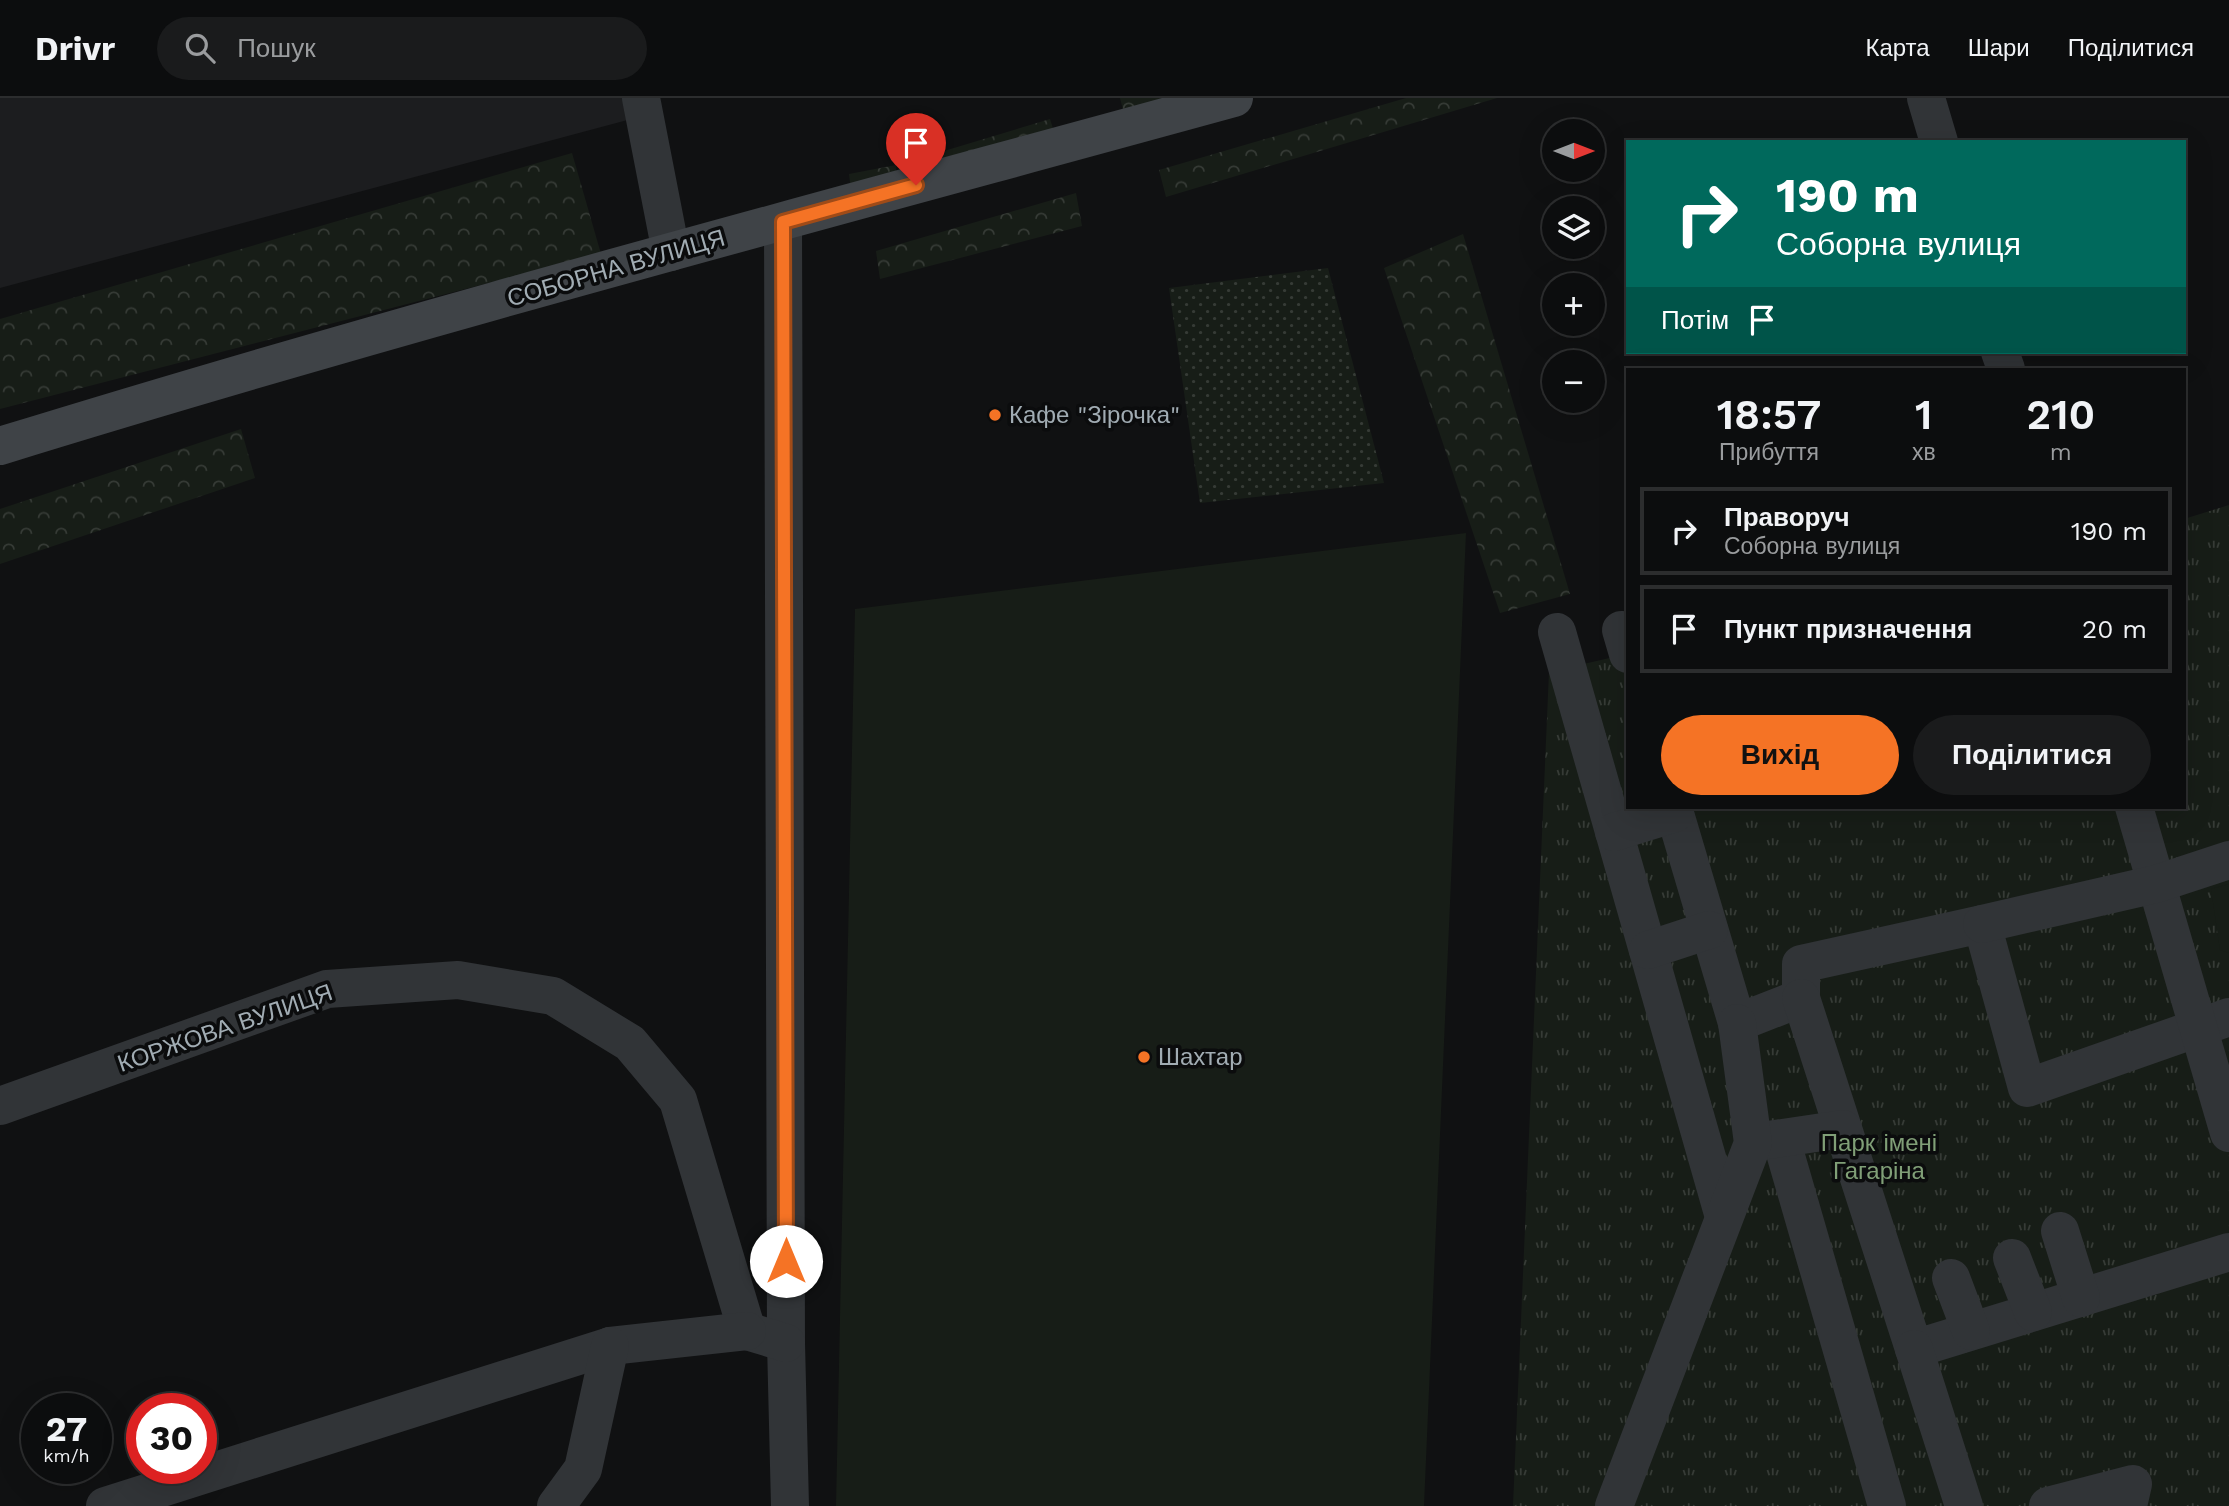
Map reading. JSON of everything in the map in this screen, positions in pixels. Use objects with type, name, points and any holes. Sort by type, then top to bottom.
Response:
[{"type":"street","points":[[641,98],[671,252]]},
{"type":"street","name":"СОБОРНА ВУЛИЦЯ","points":[[0,446],[180,391],[671,252],[1234,98]]},
{"type":"street","points":[[1926,98],[1938,140]]},
{"type":"street","points":[[783,222],[786,1343],[790,1506]]},
{"type":"street","points":[[1557,632],[1724,1217]]},
{"type":"street","points":[[2135,809],[2156,884],[2213,1022],[2229,1133]]},
{"type":"street","points":[[1614,832],[1674,810],[1737,1023],[1767,1141],[1887,1506]]},
{"type":"street","points":[[1964,1506],[1801,998],[1801,964],[2156,884],[2229,860]]},
{"type":"street","points":[[1982,924],[2026,1088],[2213,1022]]},
{"type":"street","points":[[1648,950],[1709,930]]},
{"type":"street","name":"КОРЖОВА ВУЛИЦЯ","points":[[0,1106],[327,989],[458,979],[553,996],[630,1043],[678,1100],[747,1331]]},
{"type":"street","points":[[1737,1023],[1801,998]]},
{"type":"street","points":[[1767,1141],[1843,1129]]},
{"type":"street","points":[[1614,1506],[1724,1217],[1767,1141]]},
{"type":"street","points":[[2060,1231],[2081,1298]]},
{"type":"street","points":[[1914,1349],[2229,1252]]},
{"type":"street","points":[[2012,1258],[2033,1312]]},
{"type":"street","points":[[1951,1278],[1971,1331]]},
{"type":"street","points":[[105,1506],[610,1346],[747,1331],[786,1343]]},
{"type":"street","points":[[556,1506],[583,1469],[610,1346]]},
{"type":"street","points":[[2048,1506],[2133,1483],[2128,1506]]},
{"type":"shaded area","points":[[0,98],[631,98],[635,118],[0,288]]},
{"type":"green space","points":[[1120,98],[1208,98],[1126,121]]},
{"type":"green space","points":[[1406,98],[1497,98],[1166,197],[1159,170]]},
{"type":"green space","points":[[1050,119],[1056,138],[941,171],[934,154]]},
{"type":"green space","points":[[572,153],[601,254],[0,409],[0,319]]},
{"type":"green space","points":[[896,165],[897,183],[852,198],[849,174]]},
{"type":"green space","points":[[1076,193],[1082,226],[880,279],[876,251]]},
{"type":"green space","points":[[1463,234],[1570,594],[1500,613],[1384,268]]},
{"type":"green space","points":[[1328,268],[1384,483],[1200,503],[1169,288]]},
{"type":"green space","points":[[241,429],[255,478],[0,564],[0,509]]},
{"type":"green space","name":"Парк імені Гагаріна","points":[[2229,505],[2229,1506],[1513,1506],[1549,672],[1626,654],[1626,809],[2186,809],[2186,518]]},
{"type":"green space","name":"Шахтар","points":[[1466,533],[1424,1506],[836,1506],[855,609]]},
{"type":"green space","points":[[2229,884],[2229,953],[2220,950],[2211,889]]},
{"type":"place","name":"Кафе \"Зірочка\"","points":[[995,415]]},
{"type":"place","name":"Шахтар","points":[[1144,1057]]},
{"type":"route","points":[[786,1261],[783,222],[916,185]]}]
